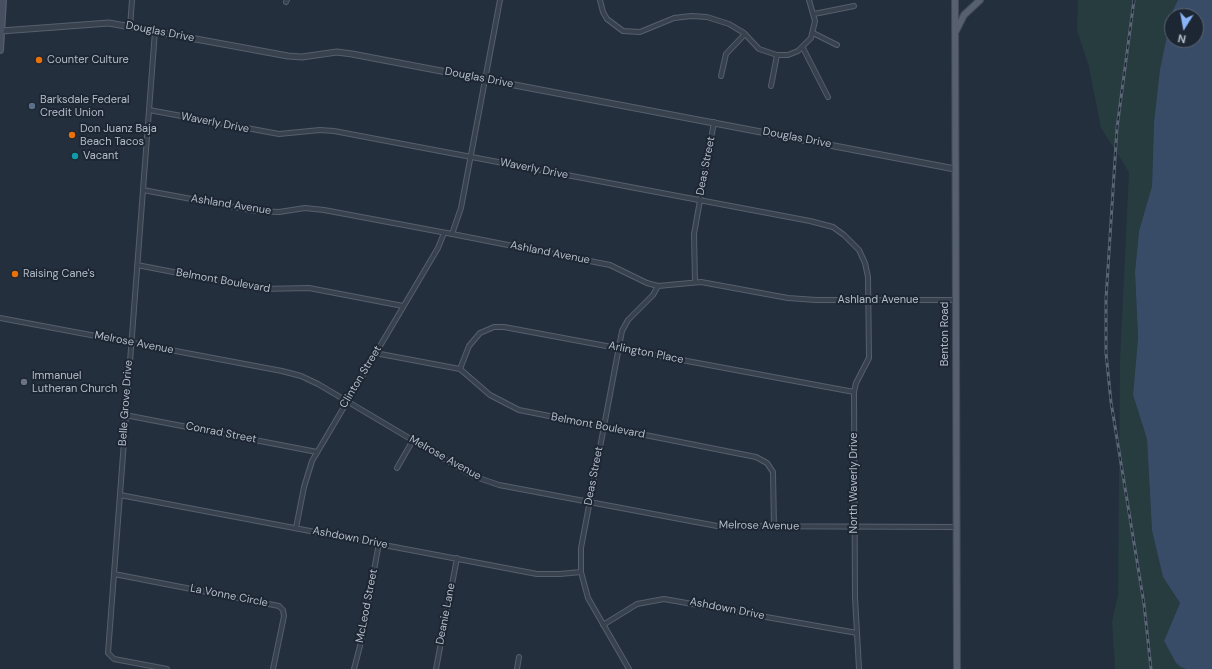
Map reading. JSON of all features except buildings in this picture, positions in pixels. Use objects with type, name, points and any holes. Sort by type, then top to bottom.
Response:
[{"type":"main road","points":[[0,50],[3,0]]},
{"type":"main road","name":"Benton Road","points":[[955,0],[955,527],[957,669]]},
{"type":"main road","points":[[955,32],[964,15],[980,0]]},
{"type":"street","points":[[130,26],[132,0]]},
{"type":"street","points":[[452,234],[461,208],[500,0]]},
{"type":"street","points":[[600,0],[603,12],[607,19],[617,28],[628,32],[640,32],[674,18],[691,16],[707,17],[722,21],[745,34],[759,49],[777,55],[788,55],[803,48],[809,42],[813,33],[814,14],[809,0]]},
{"type":"street","points":[[814,14],[854,6]]},
{"type":"street","name":"Douglas Drive","points":[[1,31],[96,23],[130,26],[288,56],[333,53],[352,54],[955,168]]},
{"type":"street","name":"Belle Grove Drive","points":[[155,31],[109,656],[114,660],[167,669]]},
{"type":"street","points":[[813,33],[837,45]]},
{"type":"street","points":[[721,76],[726,54],[745,34]]},
{"type":"street","points":[[803,48],[828,97]]},
{"type":"street","points":[[771,86],[777,55]]},
{"type":"street","name":"Waverly Drive","points":[[149,110],[279,134],[320,130],[334,131],[821,224],[838,230],[854,244],[862,257],[868,277],[868,300]]},
{"type":"street","name":"Deas Street","points":[[695,282],[694,234],[714,122]]},
{"type":"street","name":"Ashland Avenue","points":[[143,190],[256,211],[279,212],[311,208],[452,234],[610,265],[647,283],[658,286],[695,282],[796,299],[956,300]]},
{"type":"street","name":"Clinton Street","points":[[296,528],[308,473],[317,452],[438,248],[444,233]]},
{"type":"street","name":"Belmont Boulevard","points":[[137,265],[261,289],[309,288],[403,306]]},
{"type":"street","name":"Deas Street","points":[[629,669],[588,598],[581,572],[581,548],[619,348],[625,324],[653,295],[658,286]]},
{"type":"street","name":"North Waverly Drive","points":[[859,669],[855,597],[854,392],[856,383],[869,358],[868,300]]},
{"type":"street","name":"Melrose Avenue","points":[[0,318],[293,373],[318,384],[468,473],[489,482],[707,525],[736,527],[955,527]]},
{"type":"street","name":"Arlington Place","points":[[460,369],[476,337],[484,330],[494,327],[511,327],[854,392]]},
{"type":"street","points":[[375,353],[460,369]]},
{"type":"street","name":"Belmont Boulevard","points":[[460,369],[490,395],[513,408],[527,412],[741,453],[763,460],[771,467],[774,478],[774,527]]},
{"type":"street","name":"Conrad Street","points":[[126,415],[317,452]]},
{"type":"street","points":[[397,468],[413,440]]},
{"type":"street","name":"Ashdown Drive","points":[[120,495],[537,574],[581,572]]},
{"type":"street","name":"McLeod Street","points":[[354,669],[361,642],[379,543]]},
{"type":"street","name":"Deanie Lane","points":[[436,669],[457,558]]},
{"type":"street","name":"La Vonne Circle","points":[[114,574],[277,605],[283,610],[284,616],[273,669]]},
{"type":"street","name":"Ashdown Drive","points":[[603,625],[638,604],[664,599],[857,634]]},
{"type":"street","points":[[517,669],[519,657]]},
{"type":"green space","points":[[1078,0],[1178,0],[1174,8],[1164,8],[1164,48],[1160,69],[1154,122],[1152,186],[1139,231],[1135,272],[1138,338],[1133,395],[1147,439],[1152,531],[1163,577],[1180,603],[1164,641],[1176,663],[1186,669],[1115,669],[1112,622],[1118,594],[1120,361],[1129,172],[1101,128],[1089,67],[1077,30]]},
{"type":"water","points":[[1178,0],[1212,0],[1212,669],[1186,669],[1181,667],[1176,663],[1164,641],[1180,603],[1163,577],[1152,531],[1147,439],[1133,395],[1138,338],[1135,272],[1139,231],[1152,186],[1154,122],[1160,69],[1164,48],[1204,48],[1204,8],[1174,8]]},
{"type":"railway","points":[[1134,0],[1117,128],[1106,299],[1106,353],[1111,402],[1144,604],[1151,669]]},
{"type":"place","name":"Counter Culture","points":[[39,60]]},
{"type":"place","name":"Barksdale Federal Credit Union","points":[[32,106]]},
{"type":"place","name":"Don Juanz Baja Beach Tacos","points":[[72,135]]},
{"type":"place","name":"Vacant","points":[[75,156]]},
{"type":"place","name":"Raising Cane's","points":[[15,274]]},
{"type":"place","name":"Immanuel Lutheran Church","points":[[24,382]]}]
